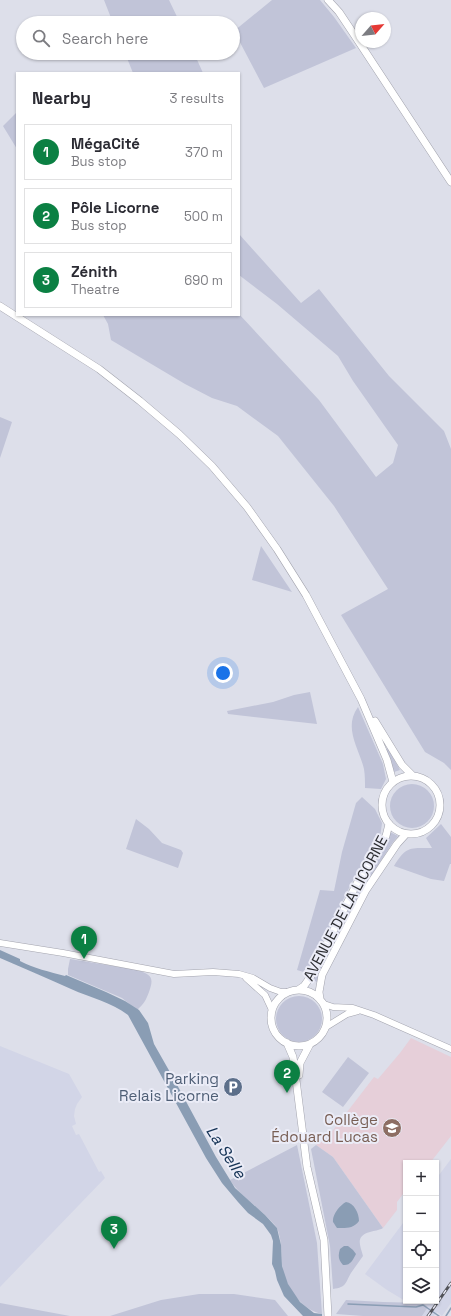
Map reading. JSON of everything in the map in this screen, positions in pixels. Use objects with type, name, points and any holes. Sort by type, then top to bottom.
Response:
[{"type":"main road","points":[[328,0],[339,12],[451,182]]},
{"type":"main road","points":[[0,306],[99,369],[140,400],[180,434],[212,466],[247,507],[277,549],[306,595],[361,699],[402,765],[413,776]]},
{"type":"main road","points":[[361,699],[384,753],[393,782]]},
{"type":"main road","points":[[406,776],[413,776],[422,778],[430,783],[436,790],[440,799],[440,809],[438,818],[432,826],[425,831],[416,834],[406,834],[400,832],[389,824],[384,816],[382,808],[383,799],[386,790],[393,782],[406,776]]},
{"type":"main road","name":"AVENUE DE LA LICORNE","points":[[298,990],[304,986],[311,976],[356,885],[386,836],[389,824]]},
{"type":"main road","name":"AVENUE DE LA LICORNE","points":[[322,1001],[319,992],[322,975],[366,890],[397,844],[406,834]]},
{"type":"main road","points":[[298,990],[306,990],[322,1001],[327,1011],[328,1019],[326,1027],[320,1037],[310,1044],[298,1046],[287,1043],[278,1037],[272,1027],[271,1017],[272,1010],[278,1000],[287,992],[298,990]]},
{"type":"main road","points":[[287,1043],[293,1057],[307,1167],[324,1240],[328,1314]]},
{"type":"main road","points":[[299,1099],[300,1063],[310,1044]]},
{"type":"street","points":[[0,943],[63,953],[174,974],[213,972],[233,973],[253,978],[280,992],[287,992]]},
{"type":"street","points":[[243,976],[265,995],[272,1010]]},
{"type":"street","points":[[322,1001],[333,1007],[353,1008],[393,1022],[451,1049]]},
{"type":"street","points":[[326,1027],[347,1014],[361,1011]]},
{"type":"shaded area","points":[[104,0],[169,0],[177,16],[110,16]]},
{"type":"shaded area","points":[[272,0],[320,0],[356,48],[264,88],[240,42],[240,26]]},
{"type":"shaded area","points":[[128,60],[197,60],[203,72],[133,72]]},
{"type":"shaded area","points":[[16,113],[16,147],[3,126]]},
{"type":"shaded area","points":[[240,235],[301,303],[319,289],[389,376],[444,431],[451,449],[451,770],[444,763],[425,752],[341,615],[388,589],[334,506],[278,436],[237,406],[212,398],[185,384],[111,340],[108,324],[104,316],[240,315],[319,400],[376,477],[393,463],[398,445],[353,381],[338,356],[277,304],[240,276]]},
{"type":"shaded area","points":[[0,417],[12,422],[0,458]]},
{"type":"shaded area","points":[[261,546],[292,592],[252,580]]},
{"type":"shaded area","points":[[310,692],[317,724],[228,714],[227,711],[273,702],[294,695]]},
{"type":"shaded area","points":[[358,707],[383,764],[386,779],[381,789],[365,788],[364,769],[352,730],[354,715]]},
{"type":"shaded area","points":[[386,749],[388,749],[400,770],[394,772]]},
{"type":"shaded area","points":[[408,784],[416,784],[428,790],[434,802],[434,810],[428,822],[416,828],[408,828],[396,822],[390,810],[390,802],[396,790]]},
{"type":"shaded area","points":[[362,797],[375,809],[382,823],[380,838],[351,884],[307,973],[297,970],[320,890],[334,891],[342,852],[356,803]]},
{"type":"shaded area","points":[[136,819],[149,829],[162,843],[181,850],[183,853],[178,868],[126,849]]},
{"type":"shaded area","points":[[441,824],[451,837],[451,864],[444,881],[431,879],[394,866],[405,852],[413,848],[432,848],[426,838]]},
{"type":"shaded area","points":[[390,832],[398,836],[363,889],[317,982],[313,980],[358,890],[389,838]]},
{"type":"shaded area","points":[[0,950],[20,959],[20,961],[30,966],[65,976],[66,975],[106,992],[139,1010],[148,1023],[154,1044],[216,1157],[235,1188],[277,1228],[281,1245],[282,1266],[288,1284],[300,1302],[314,1313],[322,1314],[322,1316],[303,1316],[284,1296],[272,1264],[273,1241],[271,1235],[263,1224],[248,1213],[222,1183],[206,1158],[128,1015],[108,1003],[78,992],[0,958]]},
{"type":"shaded area","points":[[70,959],[138,970],[149,975],[151,978],[151,983],[146,1000],[137,1010],[122,998],[68,975]]},
{"type":"shaded area","points":[[295,996],[303,996],[312,1000],[318,1006],[322,1019],[318,1032],[312,1038],[303,1042],[295,1042],[286,1038],[280,1032],[276,1023],[276,1015],[280,1006],[286,1000]]},
{"type":"shaded area","name":"Collège Édouard Lucas","points":[[411,1038],[451,1057],[451,1136],[432,1160],[403,1160],[403,1194],[397,1202],[397,1210],[383,1228],[333,1157],[316,1145],[327,1138],[374,1077],[378,1079]]},
{"type":"shaded area","points":[[0,1046],[69,1074],[82,1097],[75,1109],[74,1116],[76,1124],[72,1126],[76,1135],[79,1134],[99,1172],[101,1171],[105,1178],[0,1287]]},
{"type":"shaded area","points":[[348,1057],[369,1073],[343,1107],[322,1092]]},
{"type":"shaded area","points":[[297,1145],[317,1243],[322,1314],[314,1312],[295,1296],[283,1273],[281,1242],[277,1228],[234,1186],[230,1180]]},
{"type":"shaded area","points":[[316,1145],[333,1157],[383,1228],[365,1234],[360,1238],[363,1256],[345,1284],[341,1287],[333,1289],[330,1246],[311,1149]]},
{"type":"shaded area","points":[[451,1159],[451,1303],[442,1316],[437,1312],[434,1316],[422,1316],[428,1307],[424,1304],[439,1304],[439,1175]]},
{"type":"shaded area","points":[[346,1202],[351,1204],[356,1209],[359,1221],[352,1227],[337,1228],[333,1222],[335,1213]]},
{"type":"shaded area","points":[[403,1223],[403,1300],[365,1274]]},
{"type":"shaded area","points":[[344,1246],[348,1246],[356,1254],[348,1265],[343,1265],[339,1257],[340,1249]]},
{"type":"shaded area","points":[[199,1294],[234,1294],[275,1300],[288,1316],[110,1316],[161,1300]]},
{"type":"shaded area","points":[[346,1300],[424,1304],[428,1307],[422,1316],[363,1316],[336,1314]]},
{"type":"shaded area","points":[[0,1303],[70,1316],[0,1316]]},
{"type":"waterway","points":[[348,1304],[416,1307],[423,1305],[439,1316]]},
{"type":"waterway","points":[[446,1316],[451,1308]]},
{"type":"railway","points":[[428,1316],[451,1283]]},
{"type":"place","name":"MégaCité","points":[[84,959]]},
{"type":"place","name":"Parking Relais Licorne","points":[[233,1087]]},
{"type":"place","name":"Pôle Licorne","points":[[287,1093]]},
{"type":"place","name":"Collège Édouard Lucas","points":[[392,1128]]},
{"type":"place","name":"Zénith","points":[[114,1249]]},
{"type":"water label","name":"La Selle","points":[[226,1152]]}]
